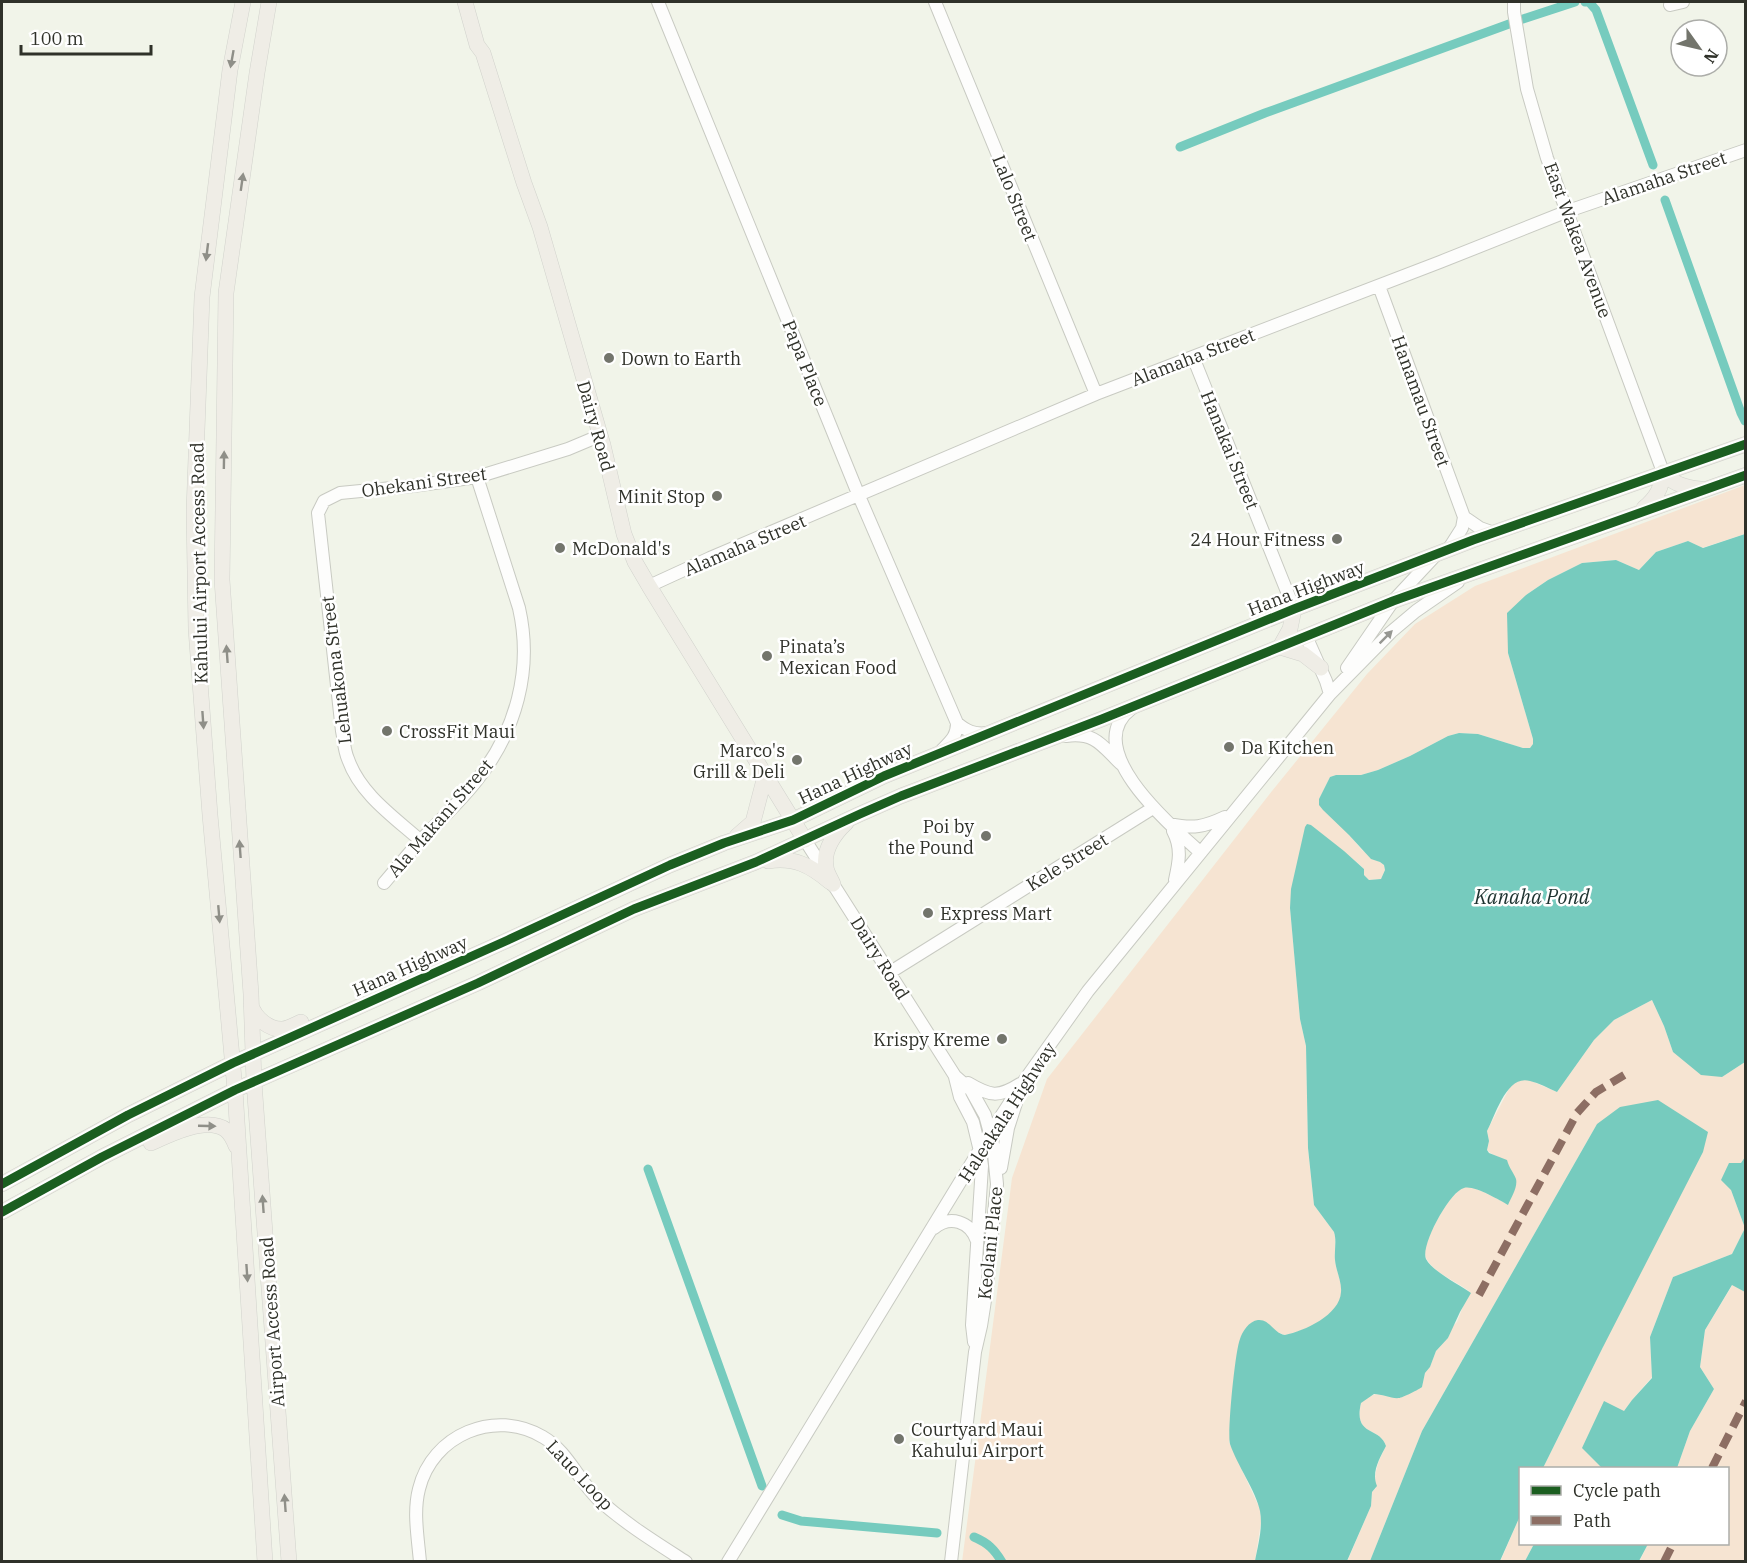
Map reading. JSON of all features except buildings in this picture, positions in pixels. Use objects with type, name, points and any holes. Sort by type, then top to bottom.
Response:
[{"type":"main road","name":"Kahului Airport Access Road","points":[[235,1090],[196,629],[194,511],[202,297],[230,70],[243,2]]},
{"type":"main road","name":"Kahului Airport Access Road","points":[[255,1082],[222,580],[226,294],[269,2]]},
{"type":"main road","name":"Dairy Road","points":[[465,2],[477,45],[483,53],[540,226],[603,445],[626,540],[649,586],[805,840]]},
{"type":"main road","name":"Hana Highway","points":[[2,1184],[128,1115],[232,1064],[669,865],[724,843],[793,820],[884,776],[1294,609],[1494,533],[1746,444]]},
{"type":"main road","points":[[1663,472],[1678,484],[1704,489]]},
{"type":"main road","points":[[1636,513],[1649,504],[1659,492],[1663,472]]},
{"type":"main road","points":[[2,1214],[102,1157],[235,1090],[478,983],[634,909],[756,862],[860,814],[1393,601],[1746,475]]},
{"type":"main road","points":[[1294,609],[1306,636]]},
{"type":"main road","points":[[1280,647],[1290,629],[1294,609]]},
{"type":"main road","points":[[1280,647],[1302,654],[1321,668]]},
{"type":"main road","points":[[724,843],[740,834],[753,822],[765,776]]},
{"type":"main road","points":[[833,884],[825,866],[830,845],[843,825],[860,814]]},
{"type":"main road","points":[[756,862],[782,859],[799,861],[833,884]]},
{"type":"main road","points":[[250,994],[252,1007],[259,1018],[271,1027],[286,1028],[441,960],[508,940]]},
{"type":"main road","name":"Airport Access Road","points":[[255,1082],[289,1562]]},
{"type":"main road","name":"Airport Access Road","points":[[235,1090],[265,1562]]},
{"type":"main road","points":[[2,1214],[22,1209],[111,1161],[154,1141],[200,1125],[210,1124],[227,1131],[239,1152]]},
{"type":"street","name":"Papa Place","points":[[658,2],[859,496],[957,723]]},
{"type":"street","name":"Lalo Street","points":[[935,2],[1096,394]]},
{"type":"street","name":"East Wakea Avenue","points":[[1514,2],[1527,88],[1547,158],[1663,472]]},
{"type":"street","points":[[1670,5],[1683,2]]},
{"type":"street","name":"Alamaha Street","points":[[649,586],[1096,394],[1568,211],[1746,150]]},
{"type":"street","name":"Hanamau Street","points":[[1379,286],[1464,517]]},
{"type":"street","name":"Hanakai Street","points":[[1192,357],[1294,609]]},
{"type":"street","name":"Ohekani Street","points":[[321,507],[324,501],[340,493],[477,477],[568,449],[599,436]]},
{"type":"street","name":"Ala Makani Street","points":[[384,883],[476,782],[489,764],[505,736],[520,688],[525,650],[523,625],[477,477]]},
{"type":"street","name":"Lehuakona Street","points":[[321,507],[318,514],[342,731],[348,759],[369,793],[420,841]]},
{"type":"street","points":[[1441,554],[1462,528],[1464,517],[1480,528],[1494,533]]},
{"type":"street","name":"Haleakala Highway","points":[[1330,694],[1393,601],[1441,554]]},
{"type":"street","name":"Haleakala Highway","points":[[728,1562],[931,1231],[977,1165],[980,1151],[990,1133],[1088,991],[1330,694],[1391,632],[1471,572]]},
{"type":"street","points":[[1306,636],[1330,694]]},
{"type":"street","points":[[1122,765],[1116,744],[1117,729],[1122,718],[1137,704]]},
{"type":"street","points":[[957,723],[973,733],[992,732]]},
{"type":"street","points":[[939,753],[954,738],[957,723]]},
{"type":"street","points":[[1054,738],[1070,735],[1090,737],[1101,744],[1122,765],[1153,808],[1200,852]]},
{"type":"street","name":"Kele Street","points":[[889,973],[1153,808]]},
{"type":"street","points":[[1170,824],[1187,828],[1196,827],[1229,816]]},
{"type":"street","points":[[1170,824],[1180,849],[1180,861],[1174,885]]},
{"type":"street","name":"Dairy Road","points":[[805,840],[955,1076],[971,1090],[985,1115],[990,1133]]},
{"type":"street","points":[[955,1076],[991,1094],[1005,1092],[1024,1081]]},
{"type":"street","name":"Dairy Road","points":[[955,1076],[960,1097],[973,1122],[980,1151]]},
{"type":"street","points":[[997,1184],[1008,1128],[1024,1081]]},
{"type":"street","name":"Keolani Place","points":[[951,1562],[997,1184],[990,1133]]},
{"type":"street","points":[[977,1165],[986,1169],[989,1176],[984,1245],[988,1269]]},
{"type":"street","name":"Keolani Place","points":[[975,1352],[972,1325],[978,1245],[977,1165]]},
{"type":"street","points":[[931,1231],[945,1222],[960,1222],[971,1229],[978,1245]]},
{"type":"street","name":"Lauo Loop","points":[[420,1562],[417,1498],[426,1469],[439,1451],[461,1435],[480,1428],[499,1425],[528,1430],[550,1442],[596,1496],[614,1512],[632,1527],[686,1562]]},
{"type":"shaded area","points":[[1745,485],[1745,534],[1702,548],[1688,541],[1656,552],[1639,570],[1616,560],[1582,563],[1548,580],[1526,595],[1508,653],[1533,739],[1530,748],[1523,748],[1478,734],[1459,733],[1448,736],[1378,770],[1361,775],[1330,777],[1319,799],[1362,850],[1384,865],[1385,870],[1381,879],[1369,880],[1360,865],[1311,825],[1297,866],[1290,908],[1300,1019],[1306,1046],[1308,1149],[1314,1205],[1334,1232],[1335,1260],[1342,1292],[1338,1305],[1318,1323],[1285,1335],[1274,1331],[1271,1327],[1229,1442],[1260,1509],[1261,1522],[1255,1561],[962,1562],[1012,1178],[1047,1079],[1272,791],[1367,674],[1415,624],[1475,586]]},
{"type":"shaded area","points":[[1652,1000],[1673,1052],[1722,1077],[1745,1062],[1745,1157],[1731,1190],[1745,1228],[1732,1254],[1673,1277],[1650,1337],[1652,1377],[1624,1411],[1602,1467],[1543,1467],[1603,1347],[1597,1124],[1422,1431],[1370,1561],[1347,1562],[1371,1506],[1372,1492],[1376,1488],[1377,1466],[1386,1446],[1383,1440],[1368,1430],[1361,1421],[1361,1403],[1374,1395],[1397,1397],[1422,1387],[1425,1373],[1436,1351],[1448,1338],[1452,1327],[1457,1322],[1469,1291],[1435,1269],[1426,1258],[1426,1247],[1439,1216],[1459,1190],[1465,1187],[1480,1190],[1507,1204],[1516,1180],[1508,1164],[1487,1150],[1489,1141],[1487,1131],[1511,1085],[1518,1080],[1529,1080],[1557,1092],[1594,1040],[1614,1020]]},
{"type":"shaded area","points":[[1733,1284],[1746,1292],[1745,1561],[1639,1562],[1648,1545],[1729,1545],[1729,1467],[1677,1467],[1690,1431],[1714,1389],[1700,1367],[1705,1330]]},
{"type":"shaded area","points":[[1519,1518],[1519,1545],[1533,1545],[1525,1561],[1500,1562]]},
{"type":"water","name":"Kanaha Pond","points":[[1745,534],[1745,1062],[1722,1077],[1701,1075],[1673,1052],[1652,1000],[1614,1020],[1594,1040],[1557,1092],[1522,1080],[1509,1089],[1498,1106],[1487,1131],[1489,1141],[1487,1150],[1507,1160],[1516,1179],[1515,1189],[1508,1205],[1480,1191],[1464,1188],[1458,1191],[1444,1208],[1427,1243],[1425,1252],[1429,1264],[1471,1293],[1448,1338],[1436,1351],[1425,1373],[1422,1387],[1399,1398],[1374,1394],[1361,1403],[1361,1421],[1368,1430],[1383,1440],[1386,1446],[1376,1470],[1377,1486],[1372,1492],[1371,1506],[1347,1561],[1255,1561],[1261,1530],[1260,1511],[1255,1495],[1233,1452],[1229,1437],[1234,1375],[1240,1339],[1244,1330],[1258,1320],[1266,1322],[1277,1332],[1285,1335],[1311,1326],[1328,1315],[1339,1300],[1341,1292],[1335,1260],[1334,1232],[1314,1205],[1308,1148],[1306,1046],[1300,1019],[1290,908],[1291,889],[1305,827],[1307,824],[1311,825],[1344,851],[1364,869],[1364,875],[1369,880],[1381,879],[1385,870],[1384,865],[1371,859],[1319,805],[1319,799],[1330,777],[1361,775],[1378,770],[1448,736],[1459,733],[1478,734],[1523,748],[1530,748],[1533,739],[1508,653],[1507,613],[1526,595],[1548,580],[1582,563],[1616,560],[1639,570],[1656,552],[1688,541],[1703,548]]},
{"type":"water","points":[[1658,1100],[1708,1132],[1703,1152],[1543,1467],[1519,1467],[1519,1518],[1500,1561],[1370,1561],[1422,1431],[1597,1124],[1620,1107]]},
{"type":"water","points":[[1745,1157],[1745,1228],[1731,1190],[1721,1180],[1729,1163],[1741,1163]]},
{"type":"water","points":[[1745,1228],[1745,1292],[1732,1285],[1705,1330],[1700,1367],[1714,1389],[1690,1431],[1677,1467],[1601,1467],[1582,1448],[1604,1401],[1624,1411],[1652,1378],[1650,1337],[1673,1277],[1732,1254]]},
{"type":"water","points":[[1533,1545],[1647,1545],[1639,1561],[1525,1561]]},
{"type":"waterway","points":[[1523,19],[1575,2]]},
{"type":"waterway","points":[[1585,2],[1589,2],[1596,10],[1653,165]]},
{"type":"waterway","points":[[1180,147],[1265,113],[1509,24]]},
{"type":"waterway","points":[[1665,200],[1745,421]]},
{"type":"waterway","points":[[648,1169],[762,1486]]},
{"type":"waterway","points":[[782,1515],[801,1521],[937,1533]]},
{"type":"waterway","points":[[974,1537],[990,1547],[1002,1562]]},
{"type":"marked path","points":[[1479,1295],[1577,1113],[1596,1092],[1631,1071]]},
{"type":"marked path","points":[[1713,1467],[1746,1401]]},
{"type":"marked path","points":[[1664,1562],[1672,1545]]},
{"type":"cycle path","points":[[2,1184],[128,1115],[233,1063],[670,865],[724,843],[793,820],[884,776],[1294,609],[1473,540],[1746,444]]},
{"type":"cycle path","points":[[2,1212],[102,1157],[235,1090],[478,983],[634,909],[756,862],[901,796],[1102,719],[1393,601],[1746,475]]},
{"type":"place","name":"Down to Earth","points":[[609,358]]},
{"type":"place","name":"Minit Stop","points":[[717,496]]},
{"type":"place","name":"24 Hour Fitness","points":[[1337,539]]},
{"type":"place","name":"McDonald's","points":[[560,548]]},
{"type":"place","name":"Pinata’s Mexican Food","points":[[767,656]]},
{"type":"place","name":"CrossFit Maui","points":[[387,731]]},
{"type":"place","name":"Da Kitchen","points":[[1229,747]]},
{"type":"place","name":"Marco's Grill & Deli","points":[[797,760]]},
{"type":"place","name":"Poi by the Pound","points":[[986,836]]},
{"type":"place","name":"Express Mart","points":[[928,913]]},
{"type":"place","name":"Krispy Kreme","points":[[1002,1039]]},
{"type":"place","name":"Courtyard Maui Kahului Airport","points":[[899,1439]]}]
